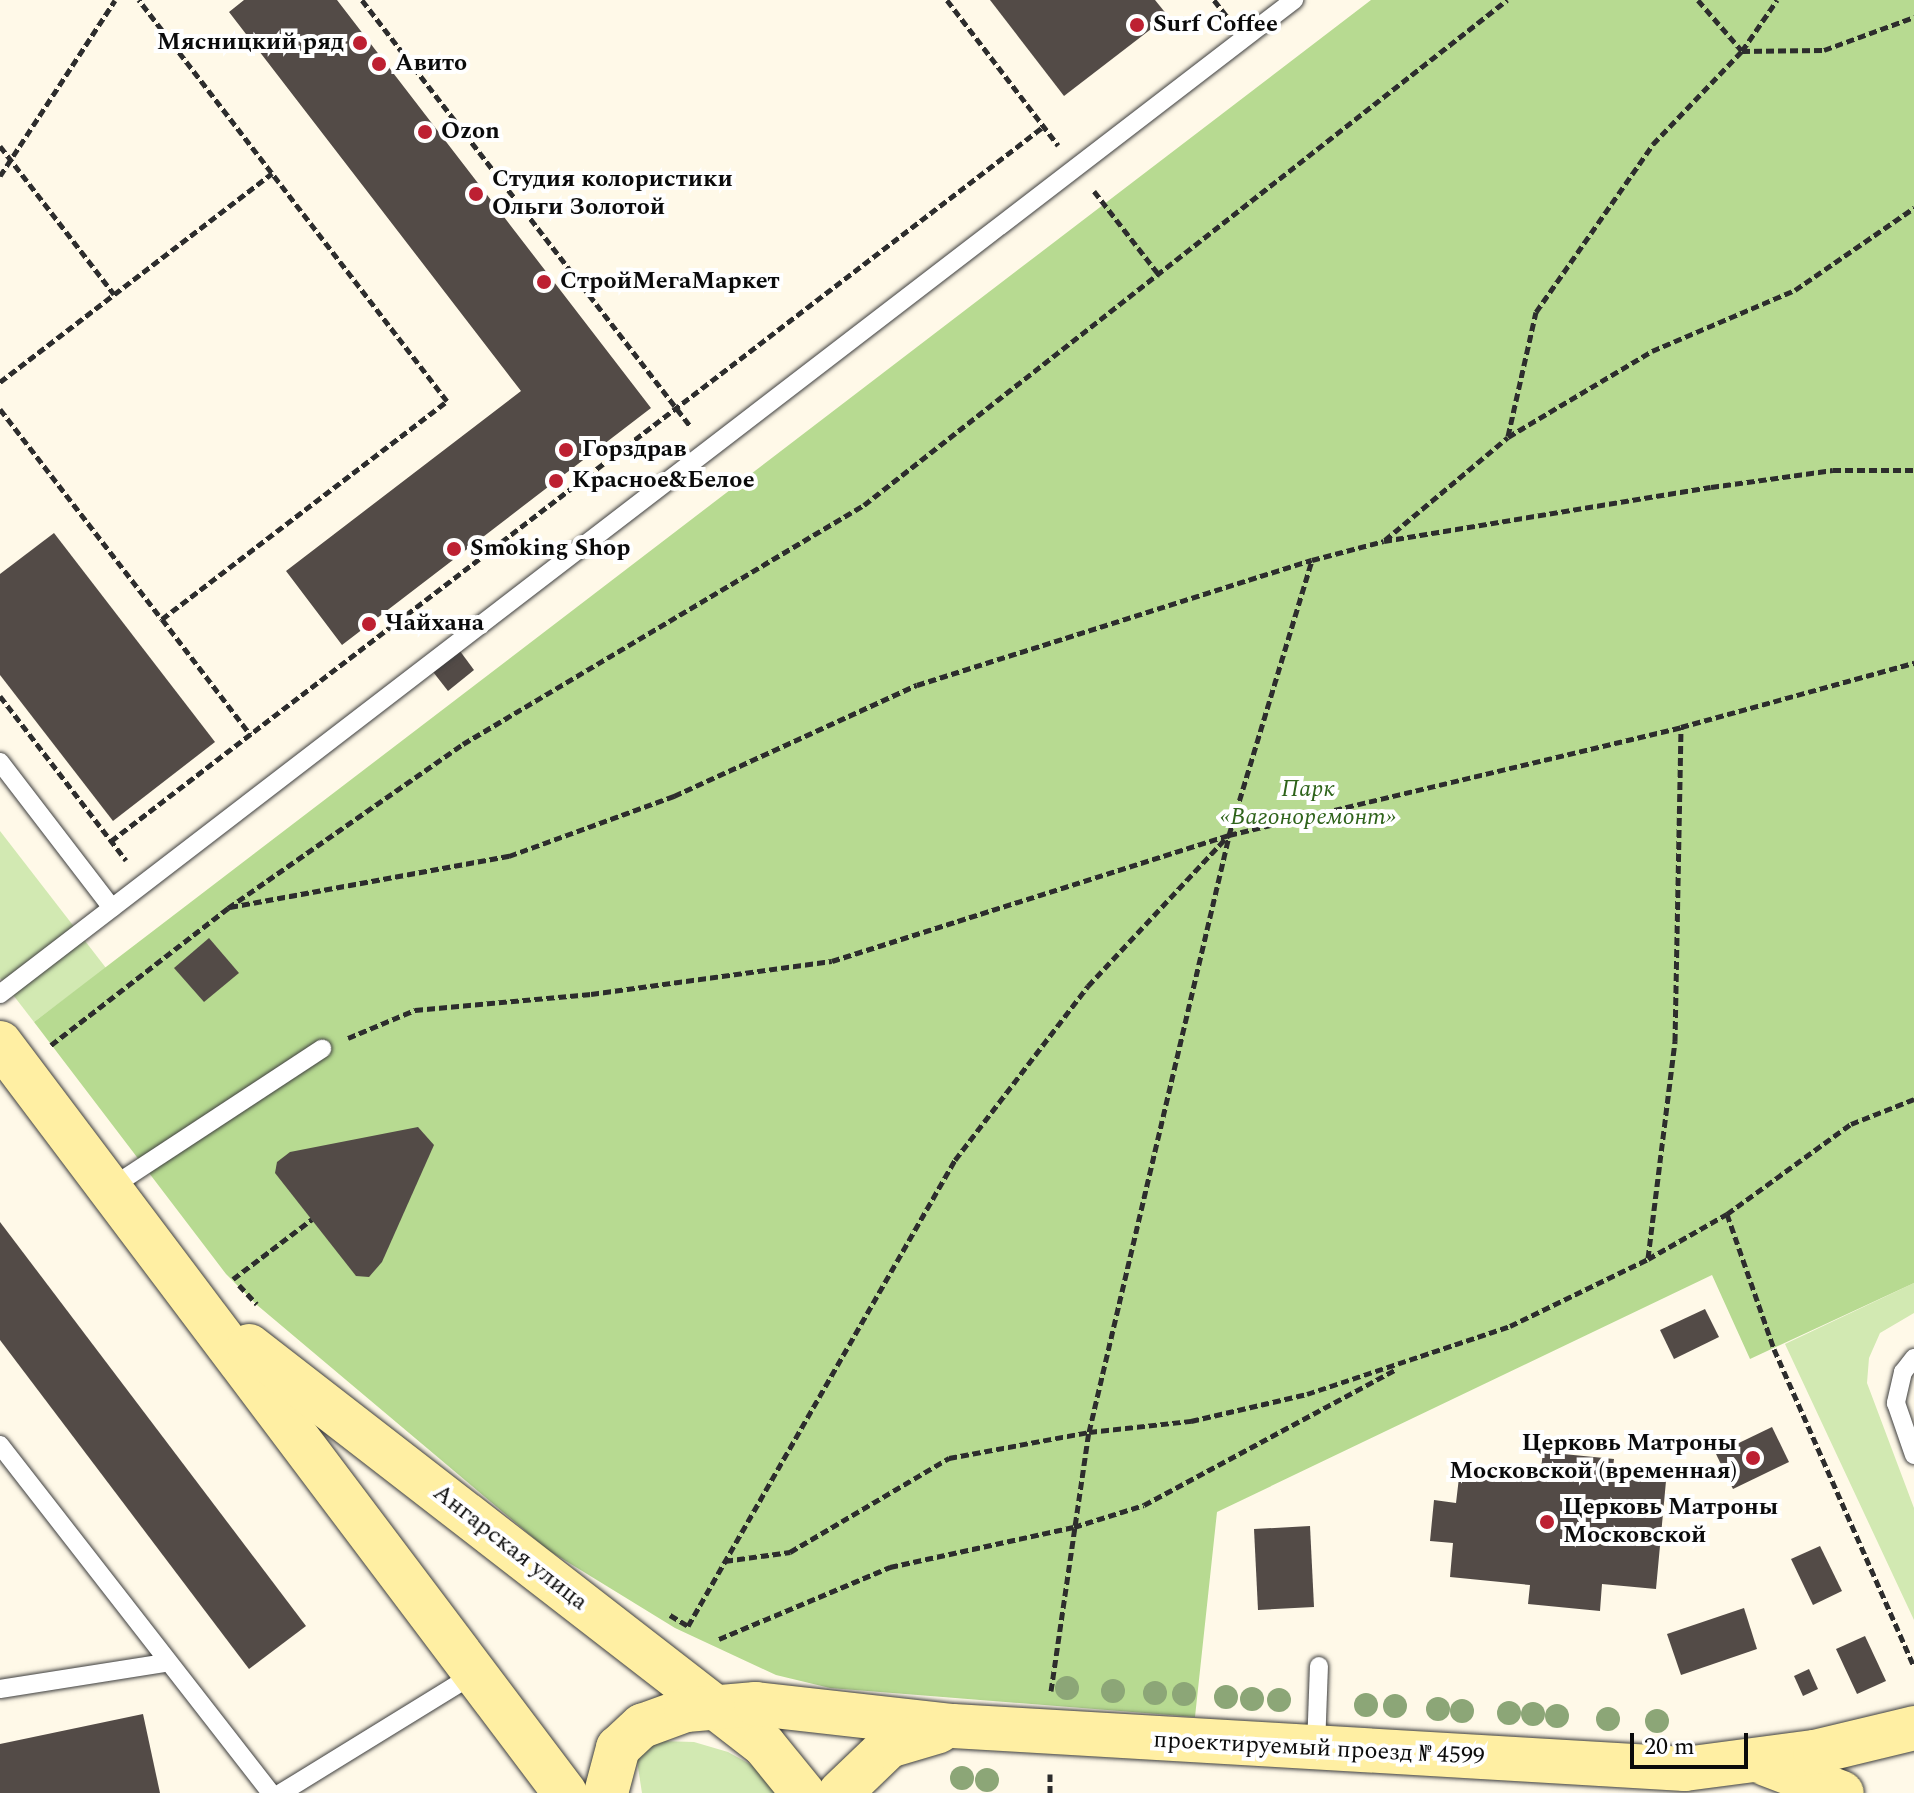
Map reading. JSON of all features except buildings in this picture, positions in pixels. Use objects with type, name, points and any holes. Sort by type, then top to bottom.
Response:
[{"type":"street","name":"Ангарская улица","points":[[0,1043],[206,1312],[565,1793]]},
{"type":"street","name":"Ангарская улица","points":[[206,1312],[764,1745],[803,1793]]},
{"type":"street","name":"проектируемый проезд № 4599","points":[[606,1793],[610,1764],[628,1736],[660,1717],[715,1707],[756,1704],[953,1726],[1316,1750],[1697,1781],[1759,1777],[1816,1779],[1842,1793]]},
{"type":"street","name":"проектируемый проезд № 4599","points":[[840,1793],[889,1746],[953,1726]]},
{"type":"street","name":"проектируемый проезд № 4599","points":[[1759,1777],[1914,1728]]},
{"type":"lane","points":[[4,991],[1294,0]]},
{"type":"lane","points":[[0,762],[112,908]]},
{"type":"lane","points":[[110,1188],[322,1049]]},
{"type":"lane","points":[[1914,1358],[1903,1372],[1896,1403],[1914,1455]]},
{"type":"lane","points":[[0,1445],[164,1663],[271,1793]]},
{"type":"lane","points":[[0,1689],[164,1663]]},
{"type":"lane","points":[[1316,1750],[1319,1666]]},
{"type":"lane","points":[[281,1793],[476,1673]]},
{"type":"path","points":[[0,176],[115,0]]},
{"type":"path","points":[[139,0],[447,401],[162,619]]},
{"type":"path","points":[[362,0],[709,450]]},
{"type":"path","points":[[947,0],[1160,276]]},
{"type":"path","points":[[51,1045],[228,908],[463,744],[864,505],[1160,276],[1507,0]]},
{"type":"path","points":[[1698,0],[1742,51],[1824,50],[1914,17]]},
{"type":"path","points":[[1508,437],[1536,312],[1653,144],[1742,51],[1777,0]]},
{"type":"path","points":[[111,841],[1044,126]]},
{"type":"path","points":[[0,146],[114,294]]},
{"type":"path","points":[[0,382],[272,173]]},
{"type":"path","points":[[1384,541],[1508,437],[1652,351],[1795,290],[1914,208]]},
{"type":"path","points":[[0,409],[250,734]]},
{"type":"path","points":[[228,908],[509,856],[674,796],[917,685],[1312,560],[1384,541],[1833,470],[1914,470]]},
{"type":"path","points":[[1051,1706],[1089,1432],[1229,835],[1312,560]]},
{"type":"path","points":[[322,1049],[415,1010],[591,994],[832,961],[1229,835],[1681,727],[1914,663]]},
{"type":"path","points":[[0,696],[144,883]]},
{"type":"path","points":[[1648,1259],[1675,1041],[1681,727]]},
{"type":"path","points":[[662,1610],[688,1626],[955,1160],[1088,986],[1229,835]]},
{"type":"path","points":[[4,991],[61,1057]]},
{"type":"path","points":[[725,1561],[790,1552],[949,1458],[1089,1432],[1191,1421],[1407,1364],[1510,1326],[1648,1259],[1727,1214],[1851,1124],[1914,1099]]},
{"type":"path","points":[[1727,1214],[1774,1349],[1914,1667]]},
{"type":"path","points":[[233,1279],[312,1219]]},
{"type":"path","points":[[227,1273],[269,1314]]},
{"type":"path","points":[[719,1639],[890,1567],[1074,1527],[1144,1505],[1407,1364]]},
{"type":"path","points":[[1050,1764],[1050,1793]]},
{"type":"green space","name":"Парк «Вагоноремонт»","points":[[1371,0],[1914,0],[1914,1283],[1750,1359],[1712,1275],[1217,1512],[1195,1717],[830,1688],[776,1675],[675,1628],[548,1550],[257,1305],[226,1274],[34,1022]]},
{"type":"green space","points":[[0,831],[106,968],[34,1022],[0,978]]},
{"type":"green space","points":[[1914,1283],[1914,1313],[1880,1333],[1869,1358],[1867,1383],[1914,1508],[1914,1620],[1785,1344]]},
{"type":"green space","points":[[662,1741],[694,1742],[728,1752],[757,1768],[776,1793],[642,1793],[637,1761],[647,1747]]},
{"type":"place","name":"Surf Coffee","points":[[1137,25]]},
{"type":"place","name":"Мясницкий ряд","points":[[360,43]]},
{"type":"place","name":"Авито","points":[[379,64]]},
{"type":"place","name":"Ozon","points":[[425,132]]},
{"type":"place","name":"Студия колористики Ольги Золотой","points":[[476,194]]},
{"type":"place","name":"СтройМегаМаркет","points":[[544,282]]},
{"type":"place","name":"Горздрав","points":[[566,450]]},
{"type":"place","name":"Красное&Белое","points":[[556,481]]},
{"type":"place","name":"Smoking Shop","points":[[454,549]]},
{"type":"place","name":"Чайхана","points":[[369,624]]},
{"type":"place","name":"Церковь Матроны Московской (временная)","points":[[1753,1458]]},
{"type":"place","name":"Церковь Матроны Московской","points":[[1547,1522]]}]
